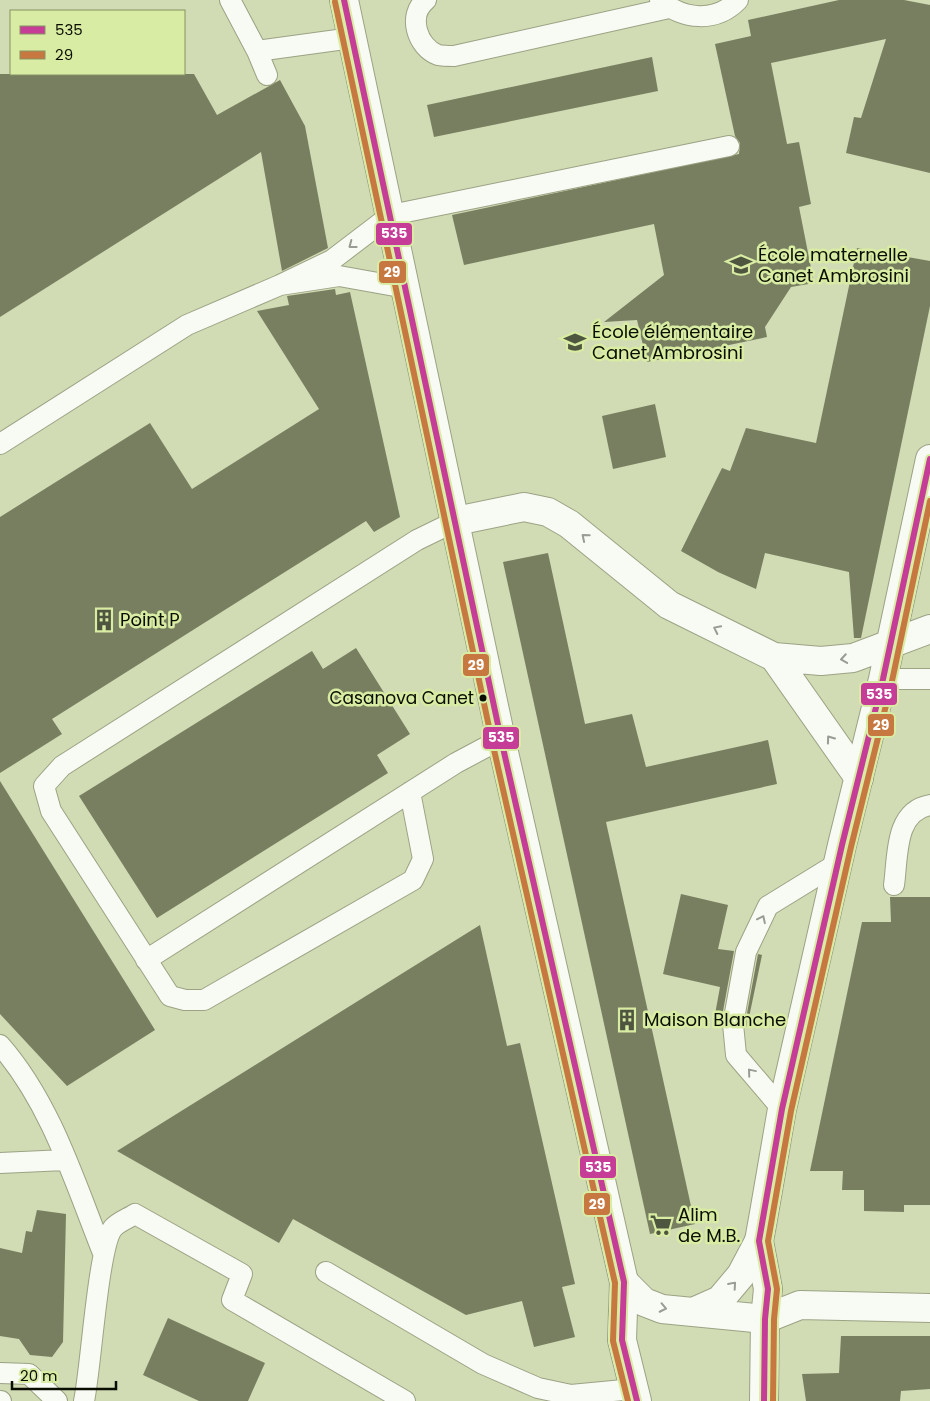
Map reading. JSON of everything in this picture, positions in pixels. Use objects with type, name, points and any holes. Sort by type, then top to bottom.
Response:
[{"type":"street","points":[[344,0],[501,739],[624,1282],[622,1340],[636,1395]]},
{"type":"street","points":[[693,1312],[720,1300],[741,1276],[759,1241],[782,1109],[838,863],[883,679],[930,459]]},
{"type":"street","points":[[456,521],[524,507],[548,512],[570,524],[669,605],[774,657],[834,661],[853,658],[930,628]]},
{"type":"street","points":[[774,657],[859,778]]},
{"type":"street","points":[[759,1241],[768,1289],[765,1319],[764,1401]]},
{"type":"street","points":[[624,1282],[644,1302],[662,1310],[765,1319],[800,1305],[930,1308]]},
{"type":"lane","points":[[230,0],[257,52],[267,76]]},
{"type":"lane","points":[[426,0],[416,18],[418,35],[423,45],[438,55],[454,56],[665,4],[689,16],[711,16],[731,7],[738,0]]},
{"type":"lane","points":[[257,52],[352,38]]},
{"type":"lane","points":[[0,444],[187,325],[280,285],[332,260],[390,215],[729,146]]},
{"type":"lane","points":[[280,285],[339,276],[406,288]]},
{"type":"lane","points":[[410,792],[423,859],[413,880],[204,1000],[185,1000],[170,996],[146,960],[51,811],[44,786],[62,766],[417,540],[456,521]]},
{"type":"lane","points":[[883,679],[930,679]]},
{"type":"lane","points":[[146,960],[456,763],[501,739]]},
{"type":"lane","points":[[894,885],[902,824],[912,814],[930,805]]},
{"type":"lane","points":[[782,1109],[736,1054],[733,1024],[746,952],[768,906],[838,863]]},
{"type":"lane","points":[[0,1045],[20,1068],[51,1126],[103,1253]]},
{"type":"lane","points":[[0,1163],[66,1160]]},
{"type":"lane","points":[[84,1401],[89,1377],[103,1253],[113,1228],[135,1214],[242,1274],[232,1300],[405,1401]]},
{"type":"lane","points":[[326,1272],[483,1364],[538,1388],[571,1395],[636,1395]]},
{"type":"lane","points":[[0,1373],[29,1374],[57,1401]]},
{"type":"building","points":[[839,0],[904,0],[930,5],[930,173],[846,153],[854,117],[861,118],[886,39],[771,63],[787,144],[799,142],[811,204],[799,207],[814,283],[791,287],[765,327],[767,337],[647,362],[637,320],[604,322],[664,275],[654,224],[464,265],[452,215],[739,154],[740,143],[735,136],[715,44],[751,36],[748,20]]},
{"type":"building","points":[[652,57],[658,91],[434,137],[427,105]]},
{"type":"building","points":[[0,74],[194,74],[217,115],[280,80],[305,126],[328,248],[282,271],[261,152],[0,317]]},
{"type":"building","points":[[857,248],[930,261],[930,306],[861,638],[854,638],[849,572],[765,553],[756,589],[718,572],[681,551],[722,468],[730,471],[746,428],[816,443]]},
{"type":"building","name":"Point P","points":[[335,289],[336,295],[350,292],[400,517],[374,532],[366,521],[52,719],[62,734],[0,773],[0,517],[150,423],[192,489],[319,409],[257,311],[289,305],[287,296]]},
{"type":"building","points":[[655,404],[666,457],[613,469],[602,416]]},
{"type":"building","name":"Maison Blanche","points":[[548,553],[585,724],[632,714],[646,767],[768,740],[777,784],[606,822],[695,1224],[650,1234],[503,562]]},
{"type":"building","points":[[356,648],[410,734],[377,755],[388,773],[157,918],[79,796],[312,651],[323,669]]},
{"type":"building","points":[[0,781],[155,1030],[67,1086],[0,1014]]},
{"type":"building","points":[[681,894],[728,905],[718,949],[734,951],[721,1022],[714,1020],[720,987],[663,974]]},
{"type":"building","points":[[890,897],[930,897],[930,1205],[904,1205],[904,1212],[864,1211],[864,1190],[842,1190],[843,1171],[810,1171],[862,922],[891,922]]},
{"type":"building","points":[[480,925],[507,1046],[520,1043],[575,1284],[562,1287],[575,1337],[534,1347],[522,1301],[466,1315],[293,1219],[279,1243],[117,1151]]},
{"type":"building","points":[[758,954],[762,955],[747,1027],[745,1024]]},
{"type":"building","points":[[37,1210],[66,1214],[63,1342],[52,1357],[30,1355],[19,1339],[0,1336],[0,1248],[22,1253],[26,1231],[32,1232]]},
{"type":"building","points":[[168,1318],[265,1363],[248,1401],[199,1401],[143,1375]]},
{"type":"building","points":[[841,1336],[930,1336],[930,1389],[901,1391],[900,1401],[806,1401],[802,1374],[839,1373]]},
{"type":"transit line","name":"535","points":[[344,0],[501,739],[624,1282],[622,1340],[637,1401]]},
{"type":"transit line","name":"29","points":[[335,2],[492,741],[615,1283],[613,1341],[628,1401]]},
{"type":"transit line","name":"535","points":[[764,1401],[765,1319],[768,1289],[759,1241],[782,1109],[842,845],[883,679],[930,459]]},
{"type":"transit line","name":"29","points":[[773,1401],[774,1319],[777,1289],[768,1241],[791,1111],[851,847],[892,681],[930,501]]},
{"type":"place","name":"École maternelle Canet Ambrosini","points":[[741,265]]},
{"type":"place","name":"École élémentaire Canet Ambrosini","points":[[575,342]]},
{"type":"place","name":"Point P","points":[[104,620]]},
{"type":"place","name":"Casanova Canet","points":[[483,698]]},
{"type":"place","name":"Maison Blanche","points":[[627,1020]]},
{"type":"place","name":"Alim de M.B.","points":[[661,1225]]}]
